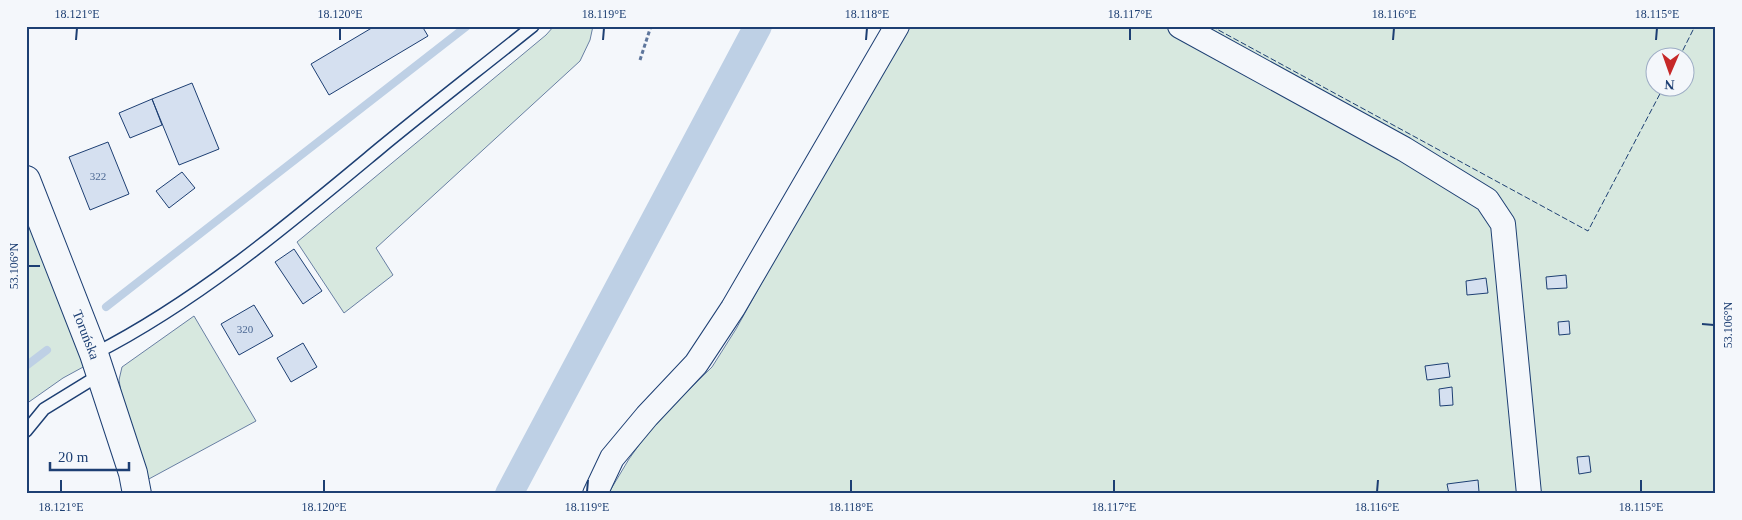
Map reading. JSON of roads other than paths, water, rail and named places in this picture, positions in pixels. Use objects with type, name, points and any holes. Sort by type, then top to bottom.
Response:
[{"type":"street","points":[[595,494],[612,458],[647,416],[696,364],[733,308],[897,26]]},
{"type":"street","points":[[1180,26],[1404,149],[1487,200],[1503,224],[1529,494]]},
{"type":"street","name":"Toruńska","points":[[26,180],[98,364],[138,494]]},
{"type":"lane","points":[[26,431],[44,409],[144,326],[208,284],[297,217],[533,26]]},
{"type":"waterway","points":[[106,307],[467,26]]},
{"type":"waterway","points":[[509,494],[758,26]]},
{"type":"waterway","points":[[26,366],[47,350]]}]
